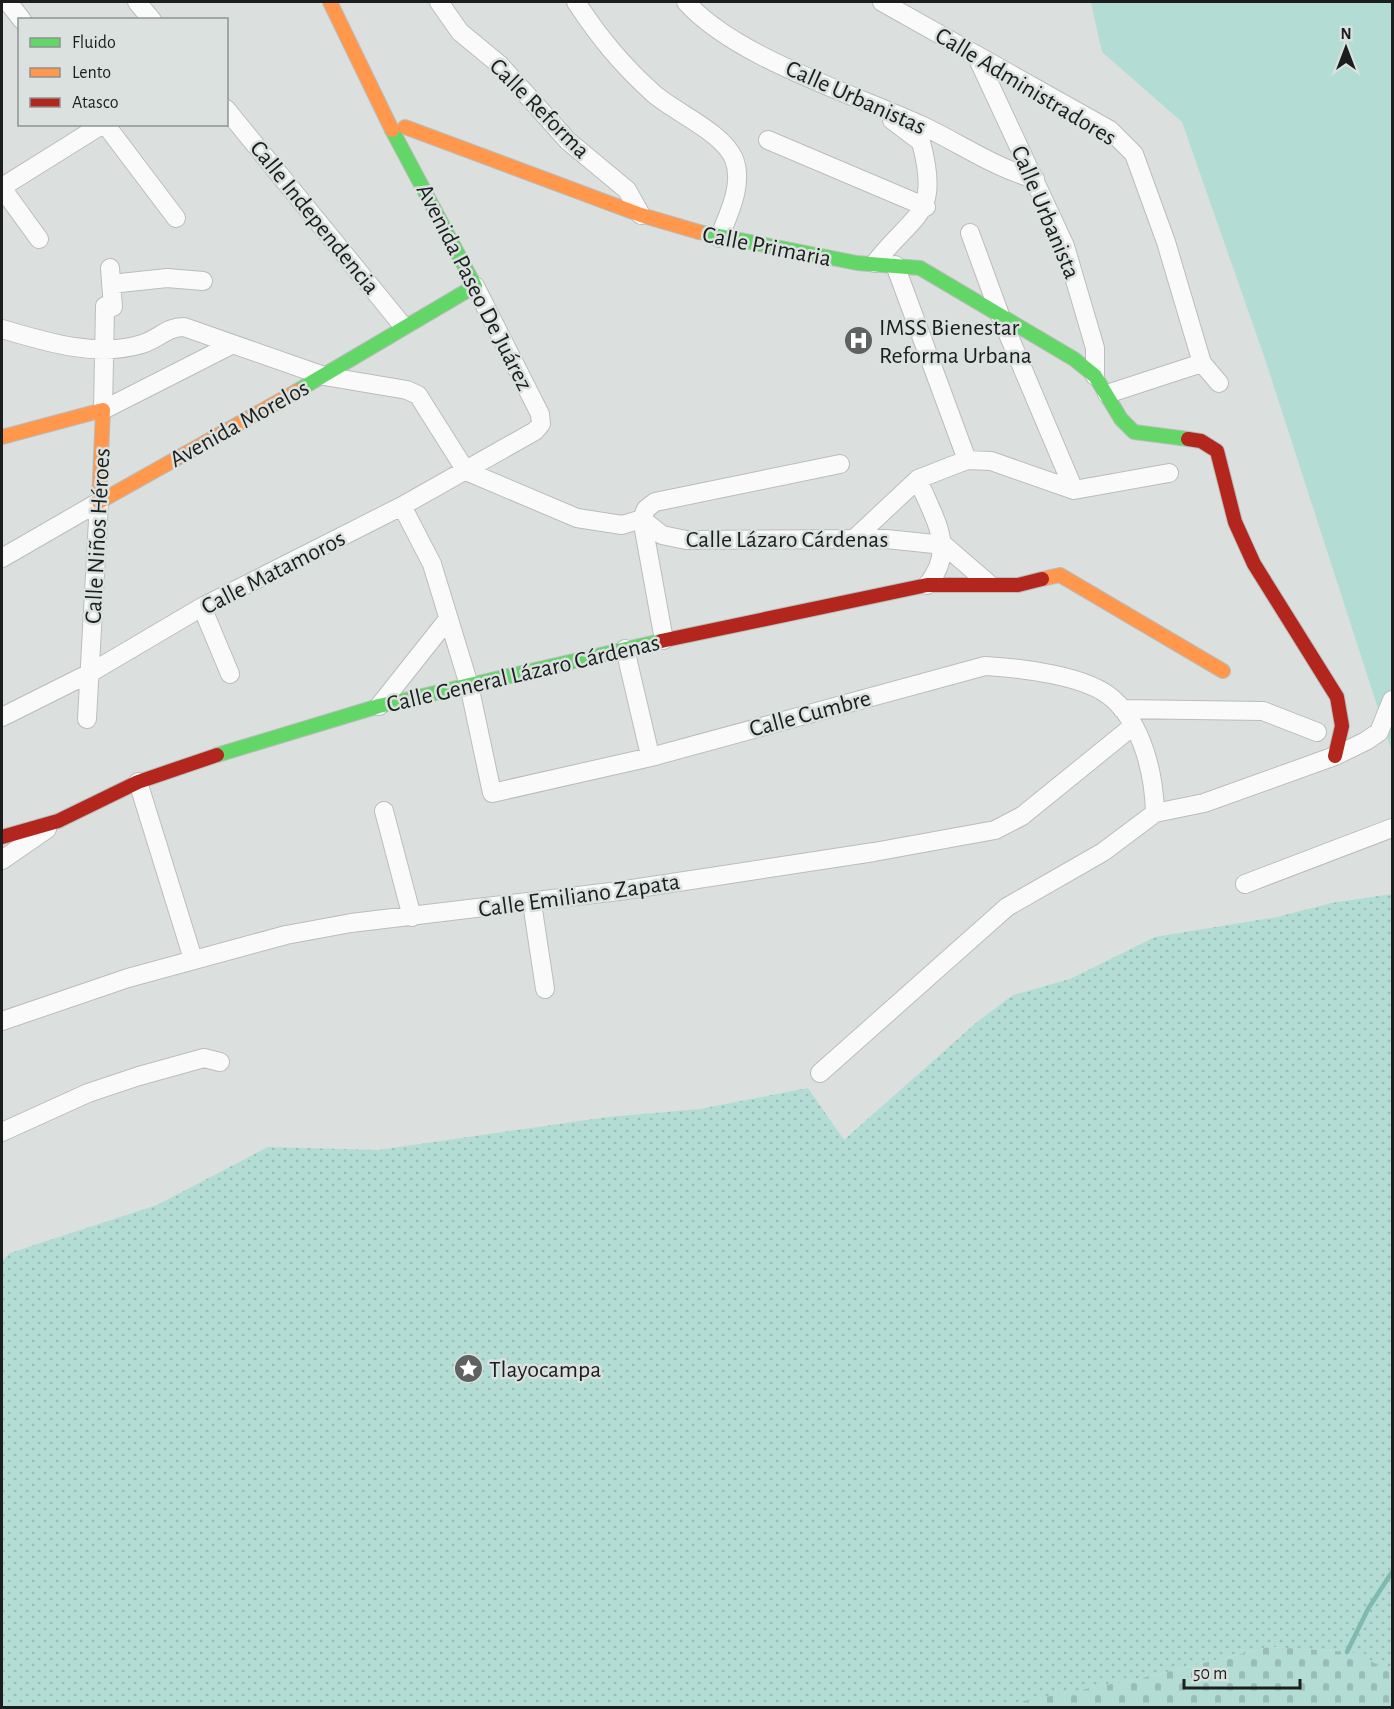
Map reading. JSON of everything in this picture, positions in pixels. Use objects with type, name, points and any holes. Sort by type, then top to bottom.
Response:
[{"type":"street","points":[[8,2],[20,18]]},
{"type":"street","points":[[137,2],[150,18]]},
{"type":"street","name":"Avenida Paseo De Juárez","points":[[330,2],[399,129]]},
{"type":"street","name":"Avenida Paseo De Juárez","points":[[344,2],[399,129],[406,152],[540,414],[541,424]]},
{"type":"street","name":"Calle Reforma","points":[[439,2],[460,32],[500,65],[568,141],[622,185],[640,215]]},
{"type":"street","points":[[576,2],[600,39],[646,86],[725,145],[734,159],[738,178],[734,201],[719,238]]},
{"type":"street","name":"Calle Urbanistas","points":[[686,2],[700,17],[719,31],[766,57],[945,136],[1011,173],[1035,179]]},
{"type":"street","name":"Calle Administradores","points":[[882,2],[1110,130],[1134,154],[1166,242],[1202,363]]},
{"type":"street","name":"Calle Urbanista","points":[[976,55],[1065,246],[1095,348],[1095,376]]},
{"type":"street","points":[[875,263],[926,207],[928,182],[921,142],[879,106]]},
{"type":"street","name":"Calle Independencia","points":[[228,111],[403,326]]},
{"type":"street","points":[[39,239],[2,188],[101,126]]},
{"type":"street","points":[[106,126],[176,218]]},
{"type":"street","name":"Calle Primaria","points":[[399,129],[640,215],[719,238],[856,263],[920,268],[1074,359],[1095,376],[1121,419],[1134,432],[1201,441],[1217,452],[1237,524],[1262,580],[1337,697],[1344,716],[1342,736],[1335,756]]},
{"type":"street","points":[[768,140],[926,207]]},
{"type":"street","points":[[970,233],[1000,315],[1074,490]]},
{"type":"street","points":[[895,265],[967,460]]},
{"type":"street","name":"Calle Niños Héroes","points":[[87,719],[99,502],[105,306],[113,307],[111,276],[203,281]]},
{"type":"street","name":"Avenida Morelos","points":[[2,558],[324,376],[403,326],[475,286]]},
{"type":"street","points":[[2,329],[105,352],[144,344],[174,327],[184,327],[324,376],[407,390],[418,395],[466,471],[577,518],[622,525],[642,519]]},
{"type":"street","points":[[2,437],[103,410],[231,345]]},
{"type":"street","points":[[1107,394],[1202,363],[1219,383]]},
{"type":"street","name":"Calle Matamoros","points":[[2,717],[90,673],[202,607],[402,506],[535,431],[541,424]]},
{"type":"street","points":[[854,539],[918,479],[967,460],[991,461],[1074,490],[1169,472]]},
{"type":"street","points":[[664,640],[642,519],[646,509],[655,502],[840,464]]},
{"type":"street","points":[[918,479],[944,545],[988,583]]},
{"type":"street","points":[[402,506],[432,564],[469,685]]},
{"type":"street","name":"Calle Lázaro Cárdenas","points":[[642,519],[662,535],[686,540],[854,539],[902,540],[944,545]]},
{"type":"street","points":[[927,585],[940,566],[944,545]]},
{"type":"street","name":"Calle General Lázaro Cárdenas","points":[[2,837],[58,821],[138,782],[299,728],[379,706],[664,640],[927,585],[988,583],[1018,585],[1060,575],[1222,671]]},
{"type":"street","points":[[202,607],[230,674]]},
{"type":"street","points":[[379,706],[448,619]]},
{"type":"street","points":[[625,649],[648,747]]},
{"type":"street","name":"Calle Cumbre","points":[[469,685],[492,792],[651,756],[985,666],[1008,668],[1080,682],[1112,698],[1133,726],[1145,753],[1154,785],[1155,813]]},
{"type":"street","points":[[820,1073],[1000,912],[1103,852],[1155,813],[1204,803],[1335,756],[1366,741],[1379,732],[1392,700]]},
{"type":"street","points":[[1122,709],[1263,711],[1317,732]]},
{"type":"street","name":"Calle Emiliano Zapata","points":[[2,1021],[193,959],[286,935],[351,923],[532,903],[874,852],[994,830],[1022,816],[1133,726]]},
{"type":"street","points":[[138,782],[193,959]]},
{"type":"street","points":[[384,811],[412,917]]},
{"type":"street","points":[[2,860],[58,821]]},
{"type":"street","points":[[1245,884],[1392,828]]},
{"type":"street","points":[[532,903],[545,988]]},
{"type":"street","points":[[2,1132],[88,1093],[139,1076],[204,1058],[220,1062]]},
{"type":"green space","points":[[1087,2],[1392,2],[1392,752],[1265,359],[1182,122],[1102,52],[1091,3]]},
{"type":"green space","points":[[1392,894],[1392,1672],[1351,1652],[1269,1647],[1142,1678],[995,1708],[2,1708],[2,1261],[10,1253],[157,1205],[268,1147],[378,1150],[608,1117],[700,1109],[808,1088],[844,1140],[977,1022],[1013,995],[1070,979],[1155,937],[1277,917],[1331,903]]},
{"type":"green space","points":[[1269,1647],[1352,1652],[1392,1672],[1392,1707],[995,1707],[1142,1678]]},
{"type":"waterway","points":[[1347,1652],[1368,1609],[1392,1572]]},
{"type":"traffic: fast","points":[[297,391],[475,286],[392,130]]},
{"type":"traffic: fast","points":[[699,232],[857,263],[920,268],[1074,359],[1095,376],[1121,419],[1134,432],[1188,439]]},
{"type":"traffic: fast","points":[[217,755],[379,706],[661,641]]},
{"type":"traffic: slow","points":[[330,2],[392,130]]},
{"type":"traffic: slow","points":[[405,127],[641,215],[699,232]]},
{"type":"traffic: slow","points":[[99,502],[297,391]]},
{"type":"traffic: slow","points":[[2,437],[103,410],[99,502]]},
{"type":"traffic: slow","points":[[1042,579],[1060,575],[1223,671]]},
{"type":"traffic: jam","points":[[1188,439],[1201,441],[1217,451],[1235,522],[1254,564],[1337,697],[1342,726],[1335,756]]},
{"type":"traffic: jam","points":[[661,641],[927,585],[1018,585],[1042,579]]},
{"type":"traffic: jam","points":[[2,837],[58,821],[138,782],[217,755]]},
{"type":"place","name":"IMSS Bienestar Reforma Urbana","points":[[858,341]]},
{"type":"place","name":"Tlayocampa","points":[[468,1369]]}]
